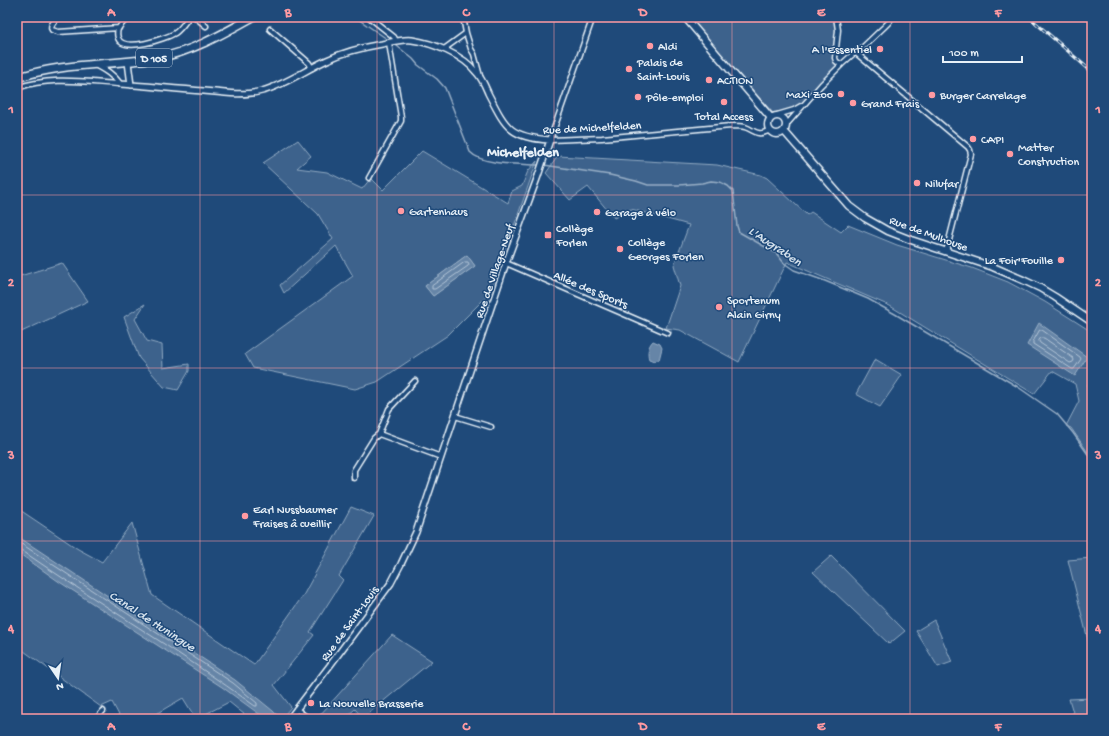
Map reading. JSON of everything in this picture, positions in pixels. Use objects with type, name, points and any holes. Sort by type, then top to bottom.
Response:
[{"type":"main road","name":"D 105","points":[[17,78],[47,70],[72,66],[128,62],[163,57],[187,50],[253,17]]},
{"type":"main road","points":[[685,17],[774,116]]},
{"type":"main road","points":[[774,116],[780,116],[785,119],[787,124],[784,131],[780,134],[776,134],[770,130],[768,122],[774,116]]},
{"type":"main road","name":"Rue de Mulhouse","points":[[784,131],[849,206],[866,218],[888,231],[905,238],[993,267],[1040,288],[1092,322]]},
{"type":"street","points":[[58,17],[51,28],[52,30],[58,32],[118,28]]},
{"type":"street","points":[[128,17],[118,28],[117,37],[121,43],[125,44],[138,44],[157,40],[175,33],[189,17]]},
{"type":"street","points":[[195,17],[206,26]]},
{"type":"street","points":[[370,17],[394,37],[396,41]]},
{"type":"street","points":[[463,17],[466,32],[480,76]]},
{"type":"street","name":"Rue de Village-Neuf","points":[[416,532],[506,263],[540,172],[593,17]]},
{"type":"street","points":[[836,17],[838,30],[835,58],[841,65]]},
{"type":"street","points":[[787,124],[841,65],[890,22],[892,17]]},
{"type":"street","points":[[270,30],[309,62],[312,68]]},
{"type":"street","points":[[444,49],[466,32]]},
{"type":"street","name":"Rue de Michelfelden","points":[[120,84],[226,93],[260,92],[278,87],[328,59],[344,53],[389,42],[410,40],[427,43],[444,49],[471,66],[480,76],[501,117],[508,127],[522,136],[550,140],[602,138],[731,126],[745,127],[756,133],[762,133],[770,130]]},
{"type":"street","points":[[369,178],[401,121],[389,42]]},
{"type":"street","points":[[856,53],[970,150],[971,154],[946,252]]},
{"type":"street","points":[[471,66],[474,54]]},
{"type":"street","points":[[128,62],[131,85]]},
{"type":"street","points":[[96,65],[109,72],[120,84]]},
{"type":"street","points":[[17,88],[29,84],[55,80],[120,84]]},
{"type":"street","points":[[774,116],[794,110],[804,104]]},
{"type":"street","name":"Allée des Sports","points":[[506,263],[668,333]]},
{"type":"street","points":[[354,478],[354,470],[374,438],[379,434],[389,409],[415,381]]},
{"type":"street","points":[[455,416],[491,426]]},
{"type":"street","points":[[379,434],[441,457]]},
{"type":"street","name":"Rue de Saint-Louis","points":[[289,719],[391,583],[416,532]]},
{"type":"street","points":[[296,709],[309,719]]},
{"type":"street","points":[[96,719],[102,711]]},
{"type":"shaded area","points":[[689,17],[836,17],[835,58],[841,65],[804,104],[794,110],[773,113]]},
{"type":"shaded area","points":[[298,140],[311,156],[297,168],[327,172],[362,189],[371,178],[383,190],[422,151],[508,203],[512,191],[522,186],[528,171],[537,161],[514,226],[512,226],[490,293],[448,335],[377,382],[355,389],[253,368],[245,354],[353,276],[336,246],[284,293],[280,285],[333,239],[318,214],[263,163]],"holes":[[[467,255],[475,266],[433,296],[425,286]]]},
{"type":"shaded area","points":[[558,156],[717,165],[761,175],[767,178],[807,215],[811,212],[841,232],[848,225],[897,245],[972,268],[1008,282],[1045,302],[1092,332],[1092,380],[1087,385],[1092,389],[1092,458],[1071,428],[1066,426],[1079,401],[1075,384],[1052,371],[1034,394],[890,306],[787,262],[739,362],[680,330],[666,328],[680,286],[674,265],[689,225],[631,209],[614,218],[588,187],[570,200],[546,173]]},
{"type":"shaded area","points":[[62,263],[88,301],[17,334],[17,277]]},
{"type":"shaded area","points":[[145,304],[135,319],[147,341],[162,345],[163,368],[189,364],[189,371],[178,390],[164,387],[139,358],[124,317]]},
{"type":"shaded area","points":[[875,359],[902,375],[880,407],[856,394]]},
{"type":"shaded area","points":[[351,507],[374,516],[339,576],[343,580],[310,632],[314,635],[274,685],[291,707],[281,719],[250,719],[229,702],[196,719],[183,698],[154,715],[155,719],[121,719],[112,702],[101,707],[17,646],[17,636],[19,631],[17,630],[17,508],[78,549],[102,562],[132,523],[152,595],[254,665],[304,594]]},
{"type":"shaded area","points":[[831,556],[905,631],[889,644],[813,572]]},
{"type":"shaded area","points":[[1092,558],[1092,649],[1090,648],[1068,560]]},
{"type":"shaded area","points":[[934,620],[952,662],[938,667],[916,631]]},
{"type":"shaded area","points":[[392,635],[432,661],[363,718],[355,709],[344,719],[322,719],[319,716]]},
{"type":"shaded area","points":[[1092,698],[1092,719],[1075,719],[1069,699]]},
{"type":"water","points":[[467,255],[475,266],[433,296],[425,286]]},
{"type":"water","points":[[1039,323],[1087,357],[1075,376],[1027,345]]},
{"type":"water","points":[[653,341],[660,344],[662,348],[659,360],[654,361],[649,359],[648,354],[649,347]]},
{"type":"water","points":[[17,536],[235,680],[273,711],[280,719],[266,719],[222,687],[58,581],[17,552]]},
{"type":"waterway","name":"L'Augraben","points":[[355,17],[387,39]]},
{"type":"waterway","name":"L'Augraben","points":[[397,46],[418,65],[437,79],[445,88],[470,152],[476,157],[493,162],[540,165]]},
{"type":"waterway","name":"L'Augraben","points":[[544,165],[610,175],[648,185],[679,185],[711,181],[720,182],[728,186],[733,191],[739,232],[776,253],[784,263],[794,270],[868,299],[1018,387],[1057,414],[1073,433],[1092,460]]},
{"type":"railway","points":[[1029,17],[1092,72]]},
{"type":"place","name":"Aldi","points":[[650,46]]},
{"type":"place","name":"A l'Essentiel","points":[[880,49]]},
{"type":"place","name":"Palais de Saint-Louis","points":[[629,69]]},
{"type":"place","name":"ACTION","points":[[709,80]]},
{"type":"place","name":"Maxi Zoo","points":[[841,94]]},
{"type":"place","name":"Burger Carrelage","points":[[932,95]]},
{"type":"place","name":"Pôle-emploi","points":[[638,97]]},
{"type":"place","name":"Total Access","points":[[724,102]]},
{"type":"place","name":"Grand Frais","points":[[853,103]]},
{"type":"place","name":"CAPI","points":[[973,139]]},
{"type":"place","name":"Matter Construction","points":[[1010,154]]},
{"type":"place","name":"Nilufar","points":[[917,183]]},
{"type":"place","name":"Gartenhaus","points":[[401,211]]},
{"type":"place","name":"Garage à vélo","points":[[597,212]]},
{"type":"place","name":"Collège Forlen","points":[[548,235]]},
{"type":"place","name":"Collège Georges Forlen","points":[[620,249]]},
{"type":"place","name":"La Foir'Fouille","points":[[1061,260]]},
{"type":"place","name":"Sportenum Alain Girny","points":[[719,307]]},
{"type":"place","name":"Earl Nussbaumer Fraises â cueillir","points":[[245,516]]},
{"type":"place","name":"La Nouvelle Brasserie","points":[[311,703]]},
{"type":"district","name":"Michelfelden","points":[[523,151]]},
{"type":"water label","name":"Canal de Huningue","points":[[153,620]]}]
